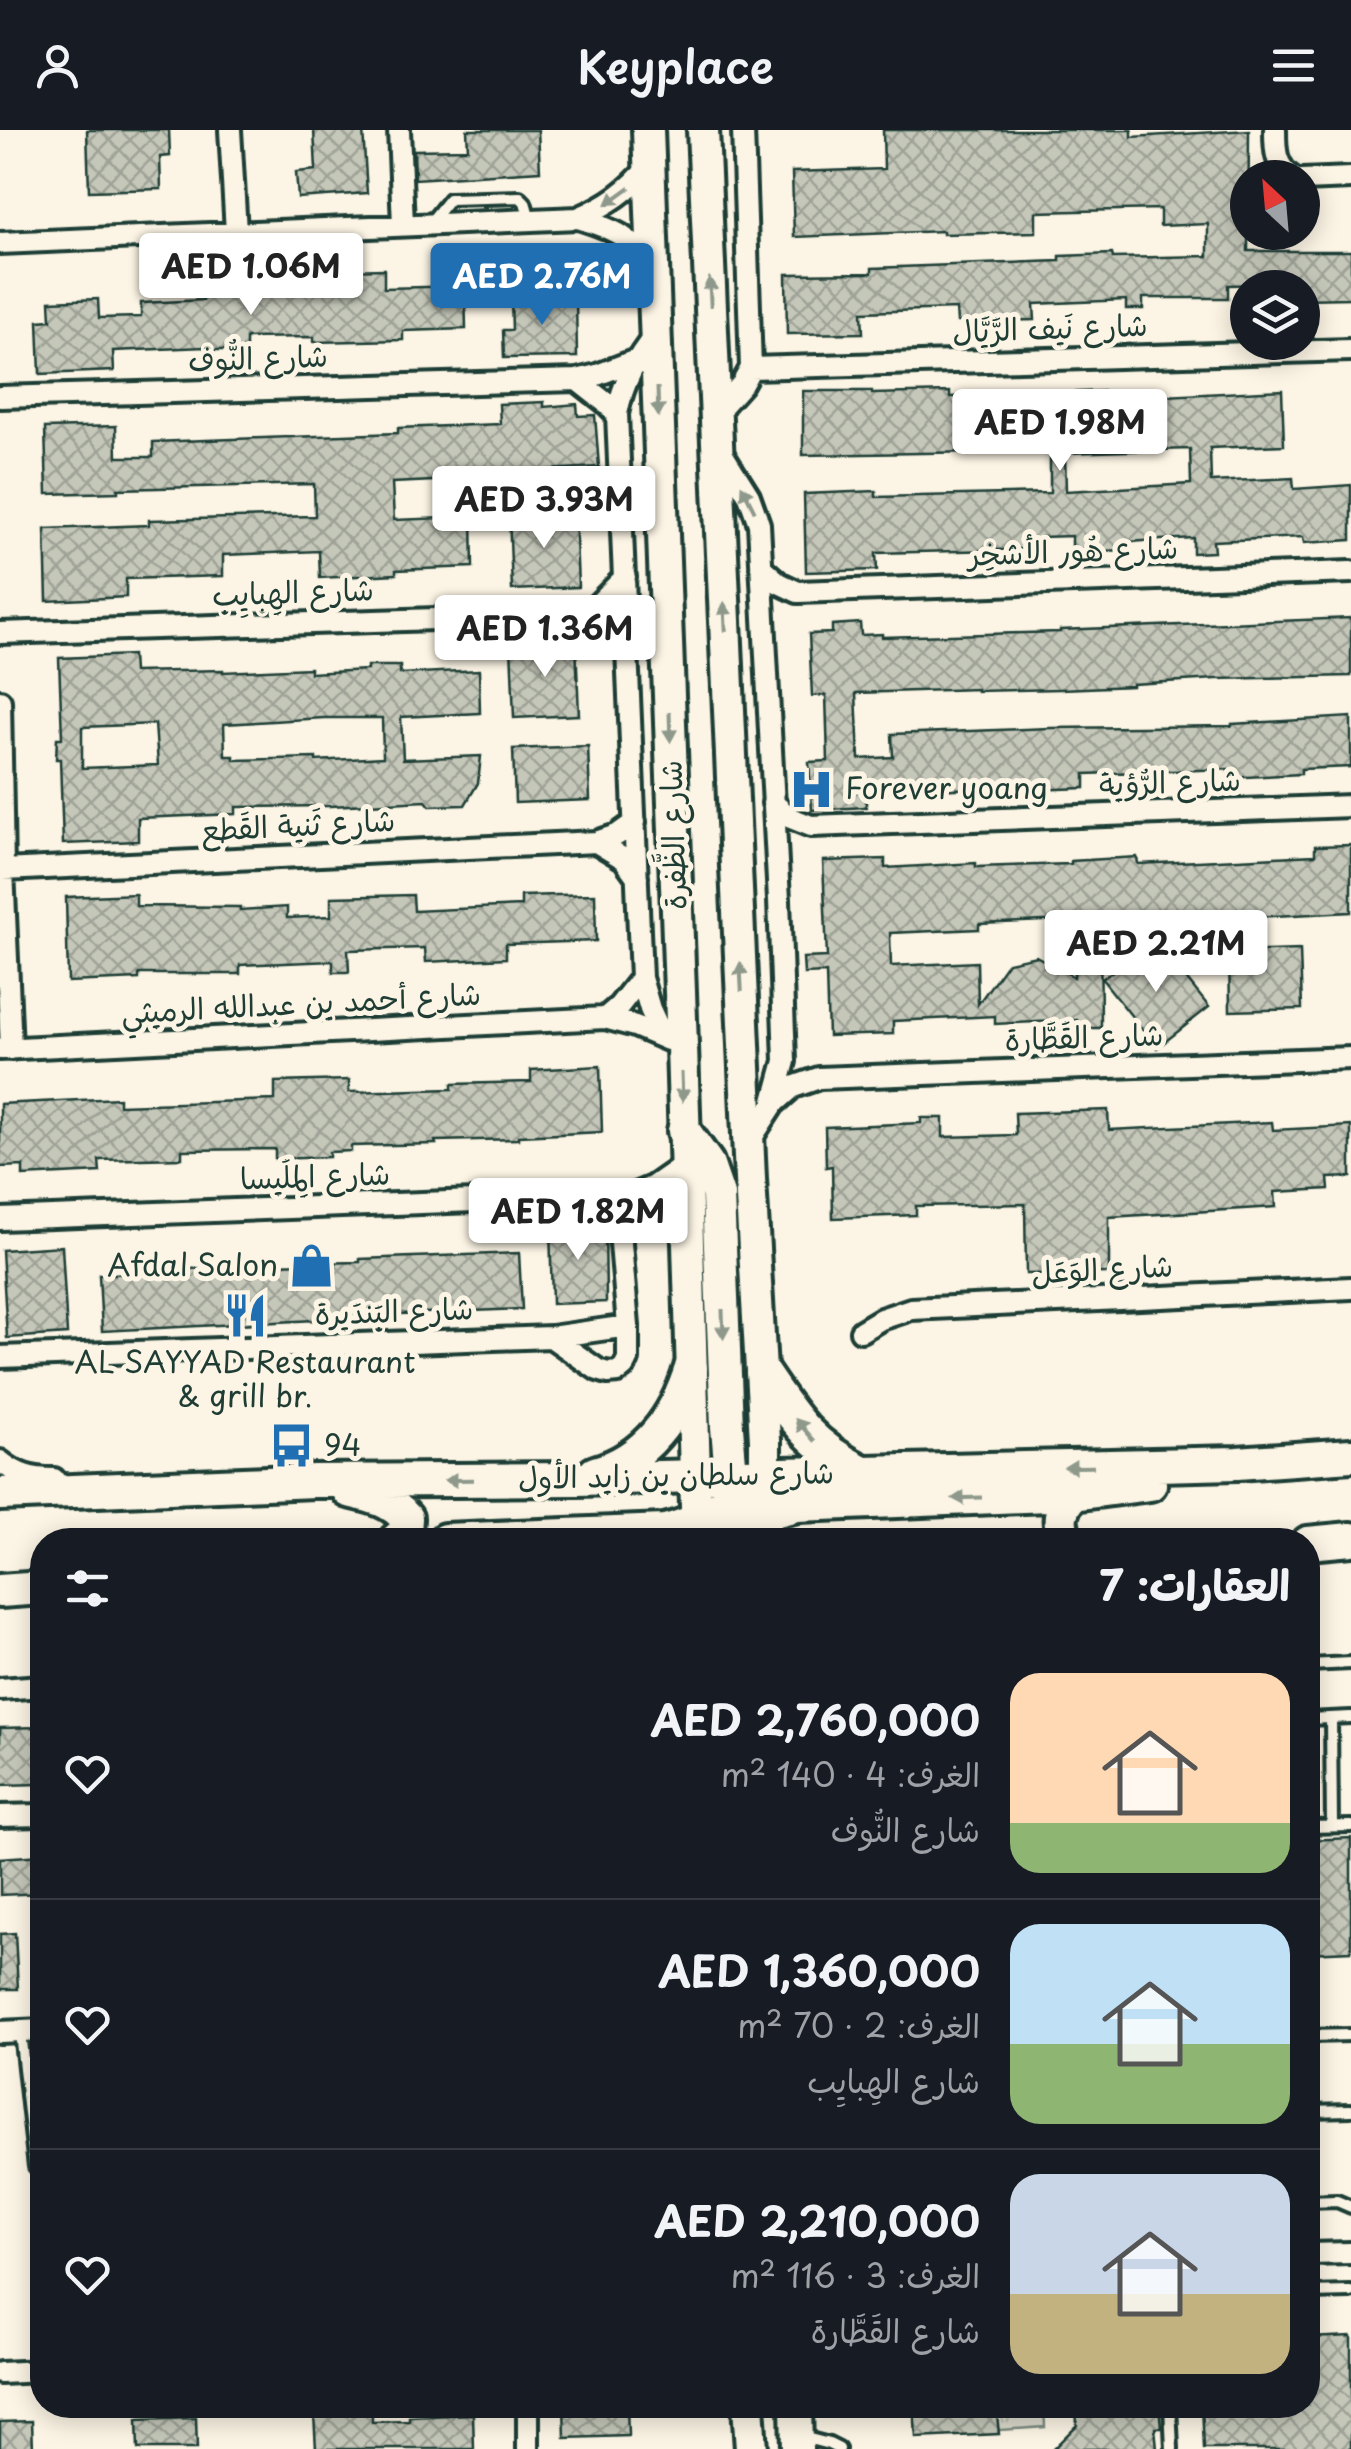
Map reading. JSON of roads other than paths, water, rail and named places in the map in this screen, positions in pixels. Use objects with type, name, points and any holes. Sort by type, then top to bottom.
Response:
[{"type":"main road","name":"شارع الظَّفرة","points":[[703,130],[765,1473]]},
{"type":"main road","name":"شارع الظَّفرة","points":[[645,142],[656,334],[672,1041],[684,1148],[696,1476],[731,1523]]},
{"type":"main road","points":[[684,1148],[707,1163],[718,1195],[731,1523]]},
{"type":"main road","points":[[577,1478],[606,1470],[634,1455],[658,1434],[684,1392],[691,1368]]},
{"type":"main road","points":[[762,1372],[817,1444],[863,1472]]},
{"type":"main road","name":"شارع سلطان بن زايد الأول","points":[[0,1494],[314,1481],[696,1476],[731,1523],[765,1473],[1236,1463],[1351,1454]]},
{"type":"main road","points":[[690,1528],[731,1523],[798,1505],[1073,1494],[1166,1482],[1236,1463]]},
{"type":"main road","points":[[314,1481],[380,1498],[398,1508],[406,1518],[405,1528]]},
{"type":"main road","points":[[1062,1528],[1061,1513],[1073,1494]]},
{"type":"main road","points":[[1320,1541],[1351,1539]]},
{"type":"main road","points":[[0,1590],[30,1589]]},
{"type":"main road","points":[[749,2418],[751,2449]]},
{"type":"main road","points":[[796,2418],[797,2443]]},
{"type":"street","points":[[230,130],[236,232]]},
{"type":"street","points":[[400,130],[404,225]]},
{"type":"street","points":[[716,413],[746,380],[751,368],[742,130]]},
{"type":"street","points":[[1274,130],[1277,160]]},
{"type":"street","points":[[0,243],[578,218],[602,208],[636,183],[645,142]]},
{"type":"street","points":[[1320,179],[1351,178]]},
{"type":"street","points":[[578,218],[618,232],[636,244],[653,266]]},
{"type":"street","points":[[656,334],[636,360],[617,414],[641,978],[650,1009],[672,1041]]},
{"type":"street","name":"شارع نَيف الرَّيَّال","points":[[751,368],[1351,350]]},
{"type":"street","name":"شارع النُّوف","points":[[0,397],[577,380],[636,360]]},
{"type":"street","points":[[577,380],[617,414]]},
{"type":"street","name":"شارع الظَّفرة","points":[[717,445],[759,524],[784,1032],[783,1074],[773,1105],[748,1144]]},
{"type":"street","points":[[761,568],[798,592],[763,624]]},
{"type":"street","name":"شارع هُور الأشخِر","points":[[798,592],[1351,572]]},
{"type":"street","points":[[625,577],[588,614],[627,642]]},
{"type":"street","name":"شارع الهِبايِب","points":[[0,633],[588,614]]},
{"type":"street","points":[[0,701],[5,1049]]},
{"type":"street","points":[[773,803],[790,818],[812,826]]},
{"type":"street","name":"شارع الرُّؤية","points":[[812,826],[1351,806]]},
{"type":"street","name":"شارع ثَنية القَطع","points":[[3,870],[596,842],[617,835],[635,822]]},
{"type":"street","points":[[776,856],[812,826]]},
{"type":"street","points":[[596,842],[616,852],[637,877]]},
{"type":"street","points":[[605,1018],[641,978]]},
{"type":"street","name":"شارع أحمد بن عبدالله الرميثي","points":[[5,1049],[605,1018],[672,1041]]},
{"type":"street","points":[[784,1032],[797,1059],[819,1078]]},
{"type":"street","name":"شارع القَطَّارة","points":[[773,1105],[793,1087],[819,1078],[1351,1058]]},
{"type":"street","name":"شارع المِلَيسا","points":[[625,1196],[660,1182],[684,1148]]},
{"type":"street","points":[[551,1337],[598,1370],[608,1373],[624,1368],[628,1359],[625,1196]]},
{"type":"street","name":"شارع المِلَيسا","points":[[0,1219],[625,1196],[654,1204],[688,1225]]},
{"type":"street","name":"شارع الوَعَل","points":[[862,1331],[881,1318],[911,1309],[1351,1288]]},
{"type":"street","name":"شارع البَندَيرة","points":[[0,1358],[551,1337],[628,1326]]},
{"type":"street","points":[[0,1461],[15,1473],[34,1479],[150,1480],[196,1486]]},
{"type":"street","points":[[0,1689],[30,1687]]},
{"type":"street","points":[[0,1816],[30,1815]]},
{"type":"street","points":[[1320,2253],[1351,2252]]},
{"type":"street","points":[[0,2373],[30,2372]]},
{"type":"street","points":[[528,2418],[528,2449]]},
{"type":"lane","points":[[1320,1664],[1351,1663]]},
{"type":"lane","points":[[1320,1718],[1351,1717]]},
{"type":"lane","points":[[1331,1718],[1332,1826]]},
{"type":"lane","points":[[1320,1826],[1351,1826]]},
{"type":"lane","points":[[10,2031],[30,2135]]},
{"type":"lane","points":[[1320,2036],[1351,2035]]},
{"type":"lane","points":[[1320,2111],[1351,2110]]},
{"type":"lane","points":[[1320,2202],[1338,2201],[1351,2207]]},
{"type":"lane","points":[[1320,2293],[1351,2292]]},
{"type":"lane","points":[[1171,2418],[1172,2449]]},
{"type":"lane","points":[[797,2443],[813,2439],[839,2449]]},
{"type":"place","name":"Forever yoang","points":[[812,789]]},
{"type":"place","name":"Afdal Salon","points":[[311,1266]]},
{"type":"place","name":"AL SAYYAD Restaurant & grill br.","points":[[245,1316]]},
{"type":"place","name":"94","points":[[291,1446]]}]
